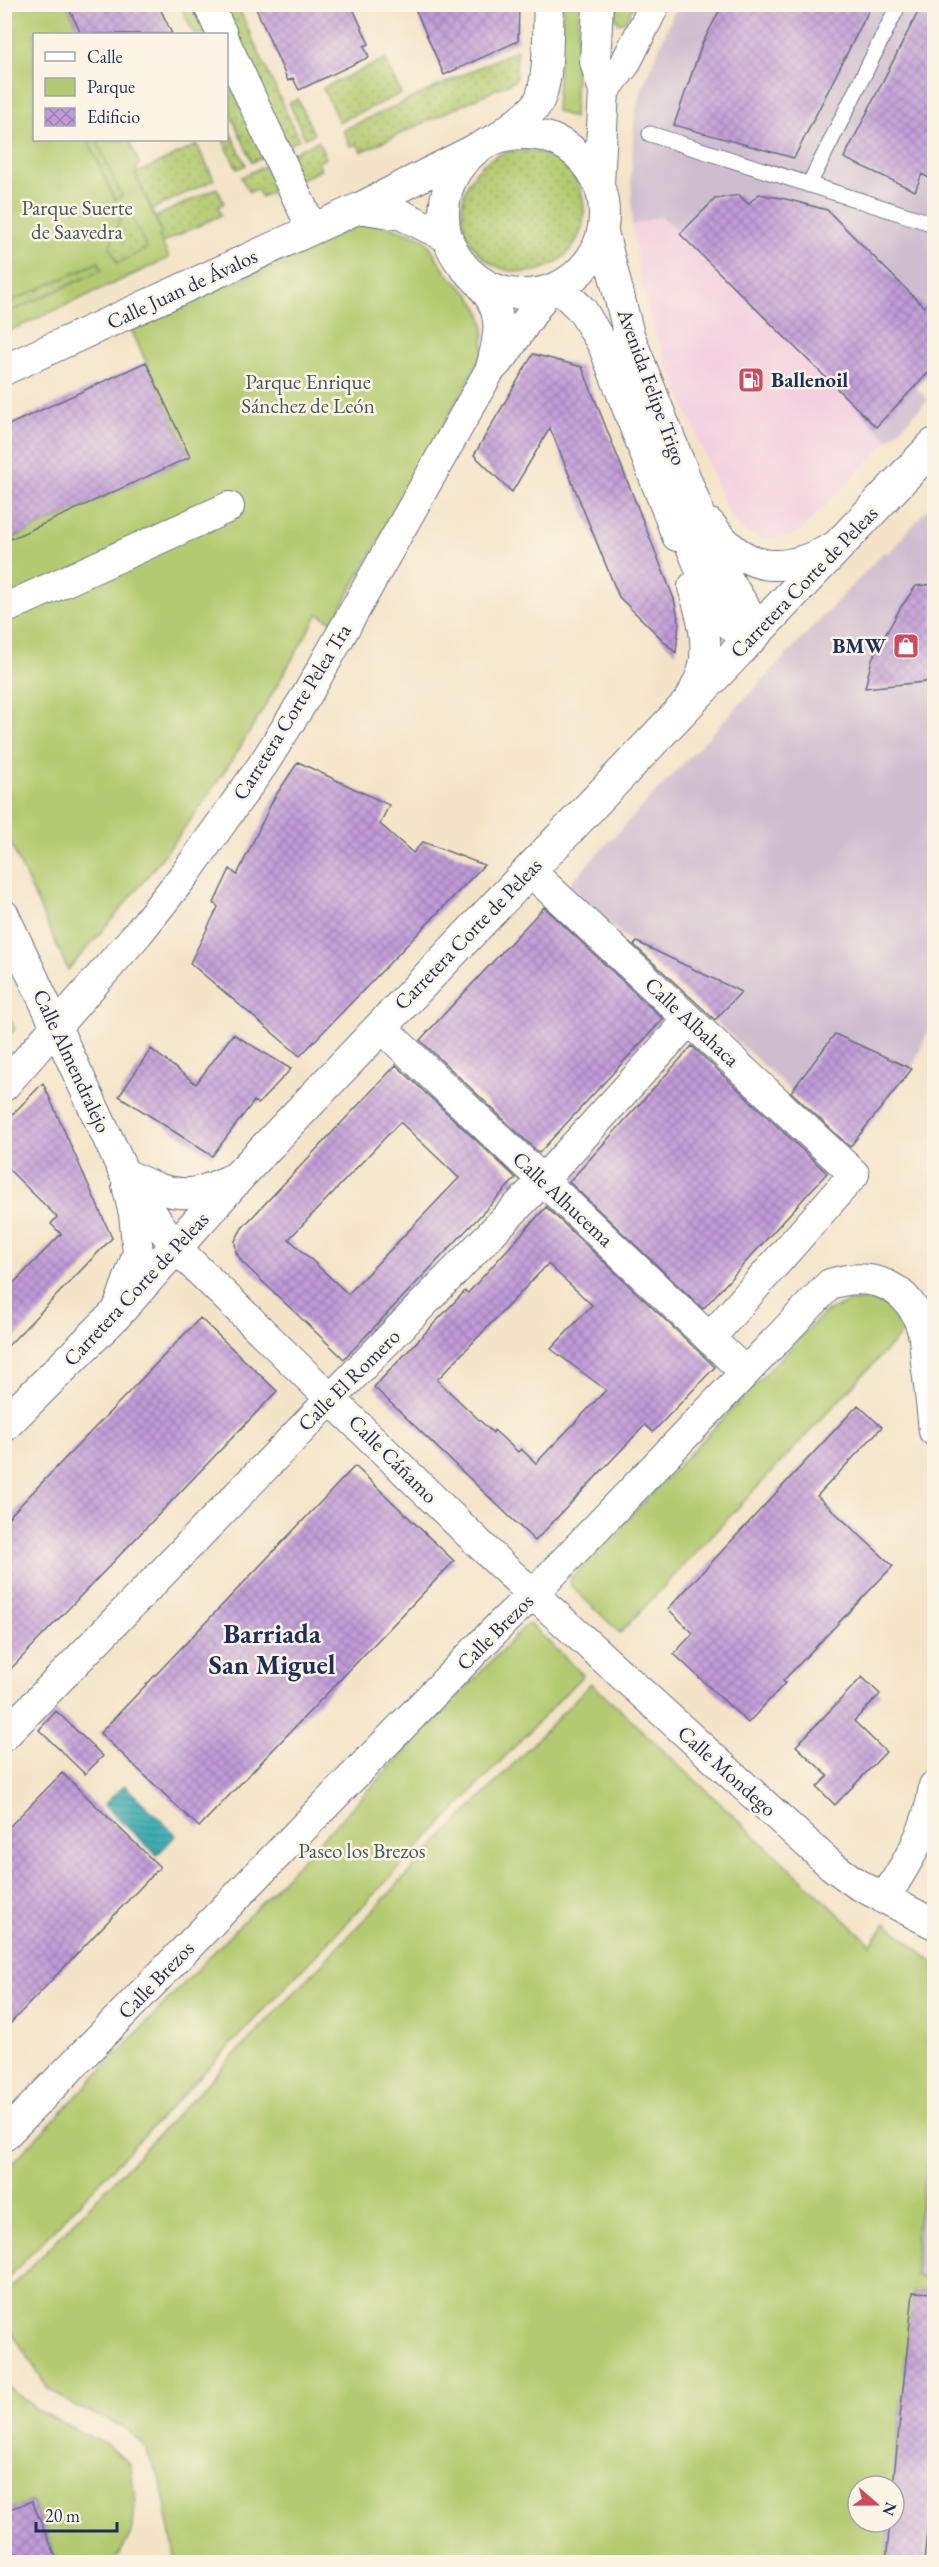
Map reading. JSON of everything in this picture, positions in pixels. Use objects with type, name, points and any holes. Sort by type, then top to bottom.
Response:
[{"type":"street","points":[[208,4],[222,33]]},
{"type":"street","points":[[549,4],[541,96],[535,106],[459,166],[448,188],[443,212],[447,237],[458,260],[474,278],[496,290],[521,295],[552,289],[578,273],[593,255],[603,232],[604,207],[599,184],[604,91],[595,62],[598,4]]},
{"type":"street","points":[[604,91],[625,64],[655,4]]},
{"type":"street","points":[[228,48],[312,229]]},
{"type":"street","points":[[488,143],[523,133],[546,136],[568,147],[586,163],[599,184]]},
{"type":"street","name":"Calle Juan de Ávalos","points":[[4,370],[359,208],[488,143]]},
{"type":"street","points":[[359,208],[402,215],[447,237]]},
{"type":"street","name":"Avenida Felipe Trigo","points":[[603,232],[629,335],[684,512],[703,621],[705,648],[703,671],[689,703]]},
{"type":"street","name":"Carretera Corte Pelea Tra","points":[[474,278],[490,295],[498,317],[497,344],[490,370]]},
{"type":"street","name":"Avenida Felipe Trigo","points":[[552,289],[582,310],[603,345],[684,512],[702,531],[714,558],[758,628],[753,636]]},
{"type":"street","name":"Carretera Corte Pelea Tra","points":[[4,1086],[57,1028],[186,873],[264,763],[308,693],[490,370],[504,355],[552,289]]},
{"type":"street","name":"Carretera Corte de Peleas","points":[[4,1425],[115,1315],[239,1176],[934,445]]},
{"type":"street","points":[[4,609],[229,507]]},
{"type":"street","name":"Avenida Felipe Trigo","points":[[684,512],[732,552],[758,564],[789,565],[810,561],[839,545]]},
{"type":"street","name":"Calle Albahaca","points":[[529,870],[854,1174],[710,1338]]},
{"type":"street","name":"Calle Almendralejo","points":[[4,915],[124,1173],[171,1254]]},
{"type":"street","name":"Calle El Romero","points":[[4,1736],[543,1180],[689,1020]]},
{"type":"street","name":"Calle Alhucema","points":[[381,1027],[745,1372]]},
{"type":"street","points":[[124,1173],[151,1187],[168,1191],[197,1192],[239,1176]]},
{"type":"street","name":"Calle Almendralejo","points":[[115,1315],[138,1254],[134,1214],[124,1173]]},
{"type":"street","name":"Calle Almendralejo","points":[[134,1214],[171,1254]]},
{"type":"street","name":"Calle Cáñamo","points":[[171,1254],[331,1398],[533,1594]]},
{"type":"street","name":"Calle Brezos","points":[[4,2136],[505,1620],[533,1594],[831,1284],[848,1278],[866,1278],[883,1282],[898,1291],[912,1306],[922,1329],[934,1431]]},
{"type":"street","name":"Calle Mondego","points":[[533,1594],[831,1865],[857,1884],[884,1899],[930,1915]]},
{"type":"street","points":[[884,1899],[913,1852],[929,1818],[934,1786]]},
{"type":"lane","points":[[809,185],[899,4]]},
{"type":"lane","points":[[650,134],[934,224]]},
{"type":"shaded area","points":[[677,5],[934,5],[934,367],[916,387],[928,400],[889,440],[661,216],[632,225],[631,177],[635,114],[641,91]]},
{"type":"shaded area","name":"Ballenoil","points":[[661,216],[889,440],[799,532],[791,536],[762,539],[744,532],[730,518],[655,333],[640,280],[632,225]]},
{"type":"shaded area","points":[[934,501],[934,1018],[912,1069],[852,1147],[568,885],[885,551],[888,554]]},
{"type":"shaded area","points":[[934,2122],[934,2562],[886,2562],[889,2534],[906,2534],[906,2474],[898,2474],[913,2292],[926,2292],[916,2276],[917,2226]]},
{"type":"green space","name":"Parque Suerte de Saavedra","points":[[4,5],[67,5],[81,33],[33,33],[33,141],[129,141],[139,163],[135,174],[162,233],[159,235],[169,258],[5,333]]},
{"type":"green space","points":[[180,5],[237,5],[299,140],[252,162],[228,108],[228,33],[194,33]]},
{"type":"green space","points":[[563,5],[579,5],[574,118],[556,111]]},
{"type":"green space","points":[[616,5],[634,5],[626,21],[619,23],[615,18]]},
{"type":"green space","points":[[517,50],[516,80],[361,152],[357,144],[350,146],[343,130]]},
{"type":"green space","points":[[385,59],[401,94],[339,122],[323,88]]},
{"type":"green space","points":[[298,99],[314,134],[305,138],[289,103]]},
{"type":"green space","points":[[228,130],[246,165],[237,169],[223,141],[228,141]]},
{"type":"green space","points":[[88,141],[96,141],[122,196],[115,200]]},
{"type":"green space","points":[[318,141],[326,158],[318,162],[321,170],[261,197],[257,189],[249,192],[241,177]]},
{"type":"green space","points":[[197,145],[214,180],[152,209],[135,174]]},
{"type":"green space","points":[[523,150],[546,154],[566,168],[580,188],[584,211],[580,234],[566,254],[546,268],[523,272],[500,268],[480,254],[466,234],[462,211],[466,188],[480,168],[500,154]]},
{"type":"green space","points":[[217,188],[224,203],[218,207],[221,215],[162,243],[159,235],[162,233],[155,217]]},
{"type":"green space","points":[[129,211],[147,249],[117,263],[110,247],[122,214]]},
{"type":"green space","name":"Parque Enrique Sánchez de León","points":[[375,221],[423,238],[446,273],[469,294],[480,310],[484,326],[483,354],[333,622],[318,614],[254,724],[213,788],[154,868],[68,970],[5,831],[5,542],[190,457],[131,329],[360,224]]},
{"type":"green space","points":[[99,262],[102,270],[5,314],[5,304]]},
{"type":"green space","points":[[4,1006],[15,1029],[5,1040],[4,1040]]},
{"type":"green space","points":[[867,1300],[886,1305],[909,1326],[620,1633],[571,1586],[570,1579],[824,1313],[849,1302]]},
{"type":"green space","name":"Paseo los Brezos","points":[[526,1625],[531,1625],[583,1675],[5,2281],[5,2171]]},
{"type":"green space","points":[[591,1683],[871,1944],[886,1923],[934,1963],[934,2122],[917,2226],[916,2276],[926,2278],[926,2292],[913,2292],[894,2474],[846,2474],[846,2534],[889,2534],[886,2562],[176,2562],[161,2482],[143,2444],[124,2427],[75,2406],[48,2389],[5,2321],[4,2295]]},
{"type":"green space","points":[[4,2384],[39,2411],[109,2446],[130,2465],[135,2504],[132,2528],[128,2540],[112,2562],[58,2562],[32,2501],[5,2511]]},
{"type":"water","points":[[124,1785],[176,1835],[157,1855],[104,1805]]},
{"type":"building","points":[[67,4],[158,4],[172,33],[81,33]]},
{"type":"building","points":[[254,4],[351,4],[369,44],[364,46],[369,57],[299,90],[293,78],[288,81]]},
{"type":"building","points":[[413,4],[519,4],[518,41],[444,75]]},
{"type":"building","points":[[723,4],[872,4],[794,158],[674,125],[702,44]]},
{"type":"building","points":[[922,4],[934,4],[934,181],[922,174],[915,191],[844,158]]},
{"type":"building","points":[[759,194],[827,210],[924,307],[934,296],[934,367],[876,427],[680,234],[715,199],[739,195],[748,204]]},
{"type":"building","points":[[533,354],[582,367],[674,599],[679,622],[676,653],[619,597],[550,428],[512,492],[474,455]]},
{"type":"building","points":[[146,362],[190,457],[4,542],[4,427]]},
{"type":"building","name":"BMW","points":[[934,584],[934,681],[865,688],[872,659],[901,607],[916,586]]},
{"type":"building","points":[[298,762],[389,805],[380,824],[413,853],[423,842],[484,865],[300,1056],[190,963],[218,907],[214,903],[230,869],[237,875],[274,798]]},
{"type":"building","points":[[544,907],[663,1019],[539,1153],[420,1040]]},
{"type":"building","points":[[637,942],[741,992],[715,1020],[634,945]]},
{"type":"building","points":[[233,1034],[291,1069],[258,1104],[254,1101],[212,1156],[119,1096],[151,1049],[196,1084]]},
{"type":"building","points":[[835,1034],[912,1069],[850,1147],[791,1092]]},
{"type":"building","points":[[692,1046],[827,1173],[703,1309],[569,1182]]},
{"type":"building","points":[[396,1065],[516,1178],[344,1359],[242,1262],[236,1252],[235,1241],[242,1228]],"holes":[[[400,1122],[459,1178],[348,1294],[289,1239]]]},
{"type":"building","points":[[43,1083],[112,1238],[4,1350],[4,1293],[61,1234],[51,1224],[57,1217],[4,1165],[4,1123]]},
{"type":"building","points":[[546,1207],[715,1367],[653,1432],[645,1425],[535,1541],[374,1387],[465,1291],[468,1293]],"holes":[[[548,1264],[592,1305],[551,1349],[606,1390],[536,1463],[521,1449],[518,1452],[494,1430],[493,1433],[437,1380]]]},
{"type":"building","points":[[200,1318],[277,1391],[4,1676],[4,1522]]},
{"type":"building","points":[[858,1405],[882,1427],[817,1496],[893,1566],[783,1681],[785,1683],[748,1723],[674,1654],[693,1633],[668,1609]]},
{"type":"building","points":[[355,1466],[454,1561],[199,1827],[100,1733]]},
{"type":"building","points":[[862,1677],[880,1694],[854,1721],[886,1752],[835,1805],[817,1787],[828,1776],[796,1746]]},
{"type":"building","points":[[56,1711],[103,1756],[85,1774],[39,1730]]},
{"type":"building","points":[[62,1773],[160,1867],[4,2030],[4,1832]]},
{"type":"building","points":[[913,2292],[934,2293],[934,2454],[924,2562],[886,2562],[889,2534],[906,2534],[906,2474],[894,2474]]},
{"type":"building","points":[[32,2501],[58,2562],[4,2562],[4,2511]]},
{"type":"place","name":"Ballenoil","points":[[751,380]]},
{"type":"place","name":"BMW","points":[[906,646]]},
{"type":"district","name":"Barriada San Miguel","points":[[272,1650]]}]
